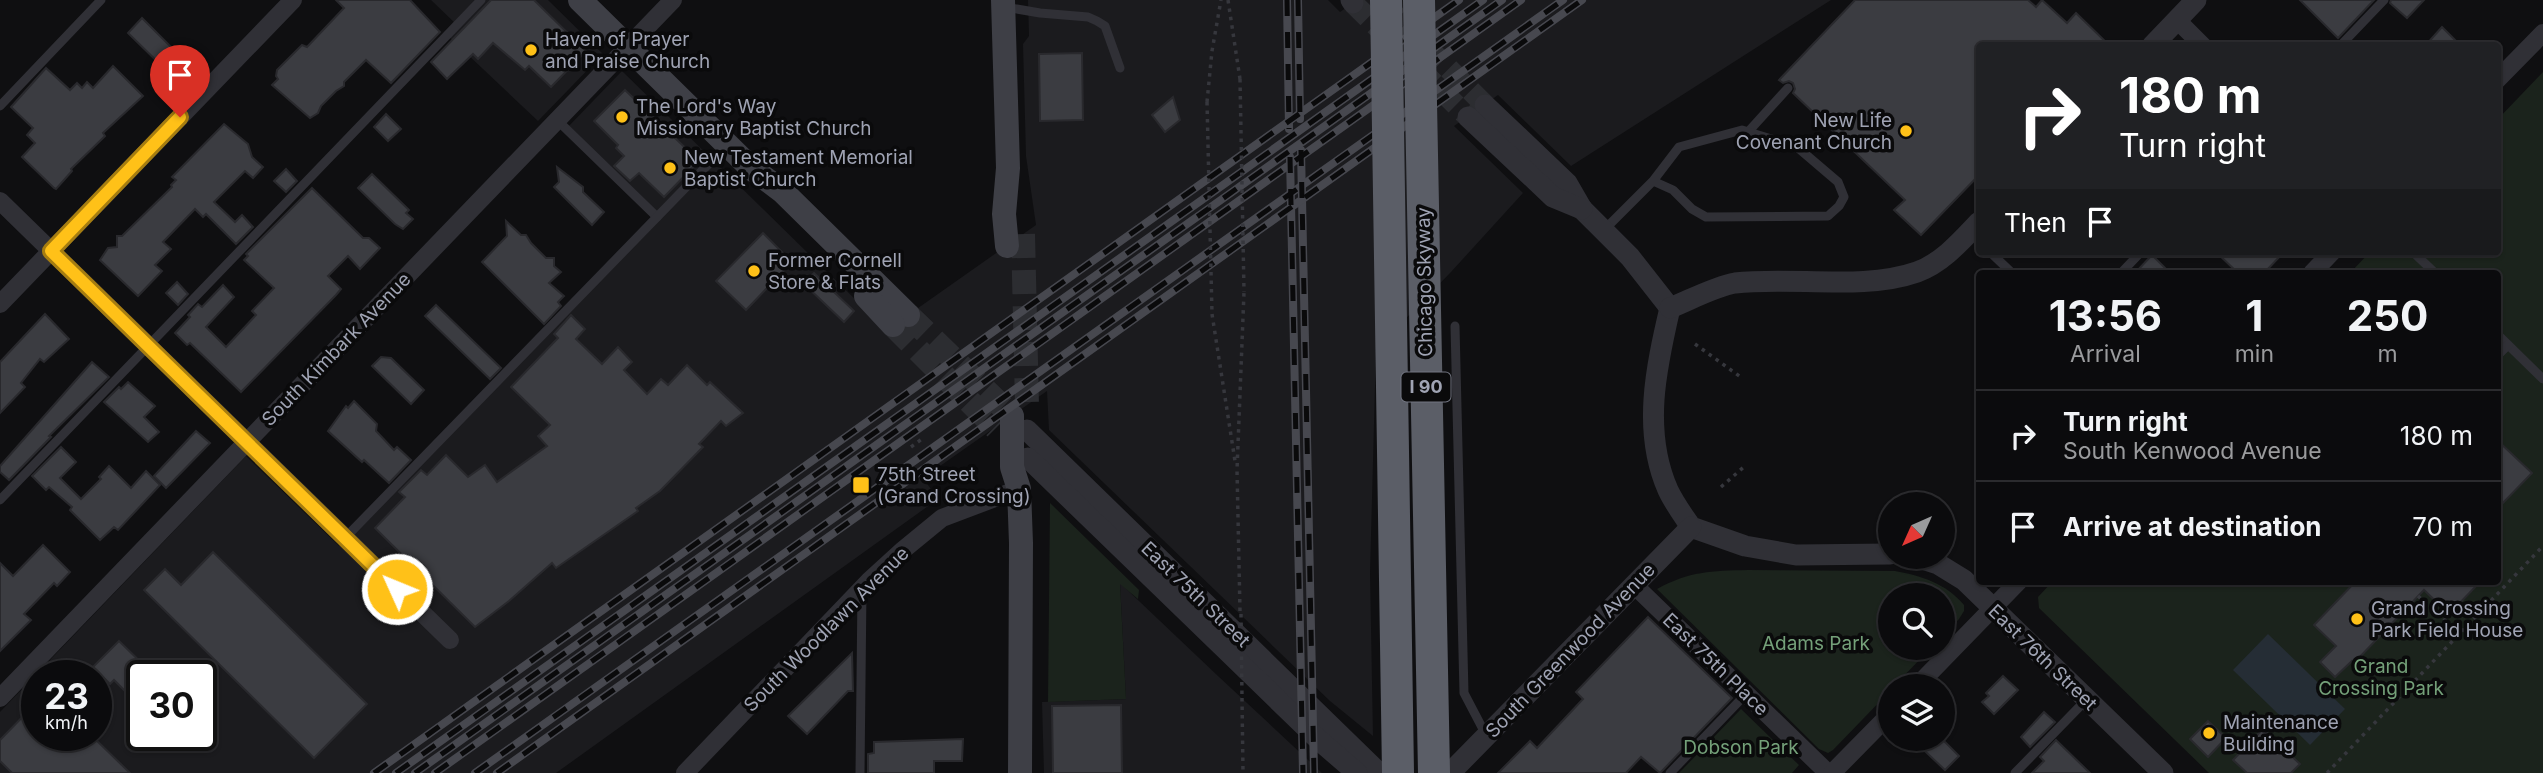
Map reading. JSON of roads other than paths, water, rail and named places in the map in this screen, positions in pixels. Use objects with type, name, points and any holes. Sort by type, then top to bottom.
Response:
[{"type":"highway","name":"Chicago Skyway","points":[[1386,0],[1398,773]]},
{"type":"highway","name":"Chicago Skyway","points":[[1419,0],[1434,773]]},
{"type":"main road","points":[[580,0],[751,167],[782,191],[900,320]]},
{"type":"main road","points":[[1003,4],[1008,168],[1021,214],[1015,240]]},
{"type":"main road","points":[[1017,430],[1028,467],[1019,489],[1020,773]]},
{"type":"street","points":[[0,304],[292,0]]},
{"type":"street","name":"South Kimbark Avenue","points":[[0,698],[673,0]]},
{"type":"street","points":[[2156,42],[2196,0]]},
{"type":"street","points":[[2177,20],[2199,42]]},
{"type":"street","points":[[2501,76],[2543,33]]},
{"type":"street","points":[[1477,111],[1553,197],[1582,209],[1604,230],[1630,257],[1670,308]]},
{"type":"street","points":[[0,201],[450,640]]},
{"type":"street","points":[[1670,308],[1733,283],[1867,280],[1918,272],[1976,232]]},
{"type":"street","points":[[2315,270],[2328,256]]},
{"type":"street","points":[[1670,308],[1655,369],[1654,432],[1657,455],[1669,490],[1691,527],[1745,546],[1796,555],[1878,554]]},
{"type":"street","name":"East 75th Street","points":[[1017,430],[1310,731],[1357,773]]},
{"type":"street","name":"East 75th Street","points":[[1017,430],[1379,773]]},
{"type":"street","name":"South Woodlawn Avenue","points":[[685,773],[862,588],[903,550],[942,518],[1019,489]]},
{"type":"street","name":"South Greenwood Avenue","points":[[1450,773],[1691,527]]},
{"type":"street","name":"East 76th Street","points":[[1947,569],[1964,579],[2163,773]]},
{"type":"street","name":"East 75th Place","points":[[1634,585],[1830,773]]},
{"type":"street","points":[[1929,674],[2015,585]]},
{"type":"street","points":[[1830,773],[1878,726]]},
{"type":"lane","points":[[0,106],[101,0]]},
{"type":"lane","points":[[0,500],[481,0]]},
{"type":"lane","points":[[2344,42],[2384,0]]},
{"type":"lane","points":[[1003,4],[1040,13],[1088,17],[1097,21],[1105,26],[1120,68]]},
{"type":"lane","points":[[1748,132],[1788,88]]},
{"type":"lane","points":[[557,120],[657,217]]},
{"type":"lane","points":[[1604,230],[1653,181],[1679,147],[1742,130],[1797,147],[1838,182],[1844,197],[1828,216],[1706,217],[1692,209],[1673,190],[1653,181]]},
{"type":"lane","points":[[345,538],[727,144]]},
{"type":"lane","points":[[1994,256],[2009,270]]},
{"type":"lane","points":[[2124,270],[2137,256]]},
{"type":"lane","points":[[2417,256],[2432,270]]},
{"type":"lane","points":[[1455,326],[1464,693],[1486,735]]},
{"type":"lane","points":[[2501,338],[2543,379]]},
{"type":"lane","points":[[2501,352],[2508,345]]},
{"type":"lane","points":[[859,773],[862,588]]},
{"type":"lane","points":[[1670,773],[1746,694]]},
{"type":"lane","points":[[2015,773],[2087,699]]},
{"type":"tunnel","points":[[1353,3],[1468,117]]},
{"type":"tunnel","points":[[1383,3],[1485,105]]},
{"type":"tunnel","points":[[1023,234],[1027,405]]},
{"type":"tunnel","points":[[908,315],[1012,416]]},
{"type":"tunnel","points":[[893,325],[996,428]]},
{"type":"railway","points":[[1287,0],[1289,129]]},
{"type":"railway","points":[[1298,0],[1300,119]]},
{"type":"railway","points":[[374,773],[1459,0]]},
{"type":"railway","points":[[396,773],[1483,0]]},
{"type":"railway","points":[[415,773],[1502,0]]},
{"type":"railway","points":[[435,773],[1521,0]]},
{"type":"railway","points":[[475,773],[1563,0]]},
{"type":"railway","points":[[497,773],[1582,0]]},
{"type":"railway","points":[[1301,150],[1314,773]]},
{"type":"railway","points":[[1290,157],[1303,773]]},
{"type":"place","name":"Haven of Prayer and Praise Church","points":[[531,50]]},
{"type":"place","name":"The Lord's Way Missionary Baptist Church","points":[[622,117]]},
{"type":"place","name":"New Life Covenant Church","points":[[1906,131]]},
{"type":"place","name":"New Testament Memorial Baptist Church","points":[[670,168]]},
{"type":"place","name":"Former Cornell Store & Flats","points":[[754,271]]},
{"type":"place","name":"75th Street (Grand Crossing)","points":[[861,485]]},
{"type":"place","name":"Grand Crossing Park Field House","points":[[2357,619]]},
{"type":"place","name":"Maintenance Building","points":[[2209,733]]},
{"type":"park label","name":"Adams Park","points":[[1816,643]]},
{"type":"park label","name":"Grand Crossing Park","points":[[2381,677]]},
{"type":"park label","name":"Dobson Park","points":[[1741,747]]}]
